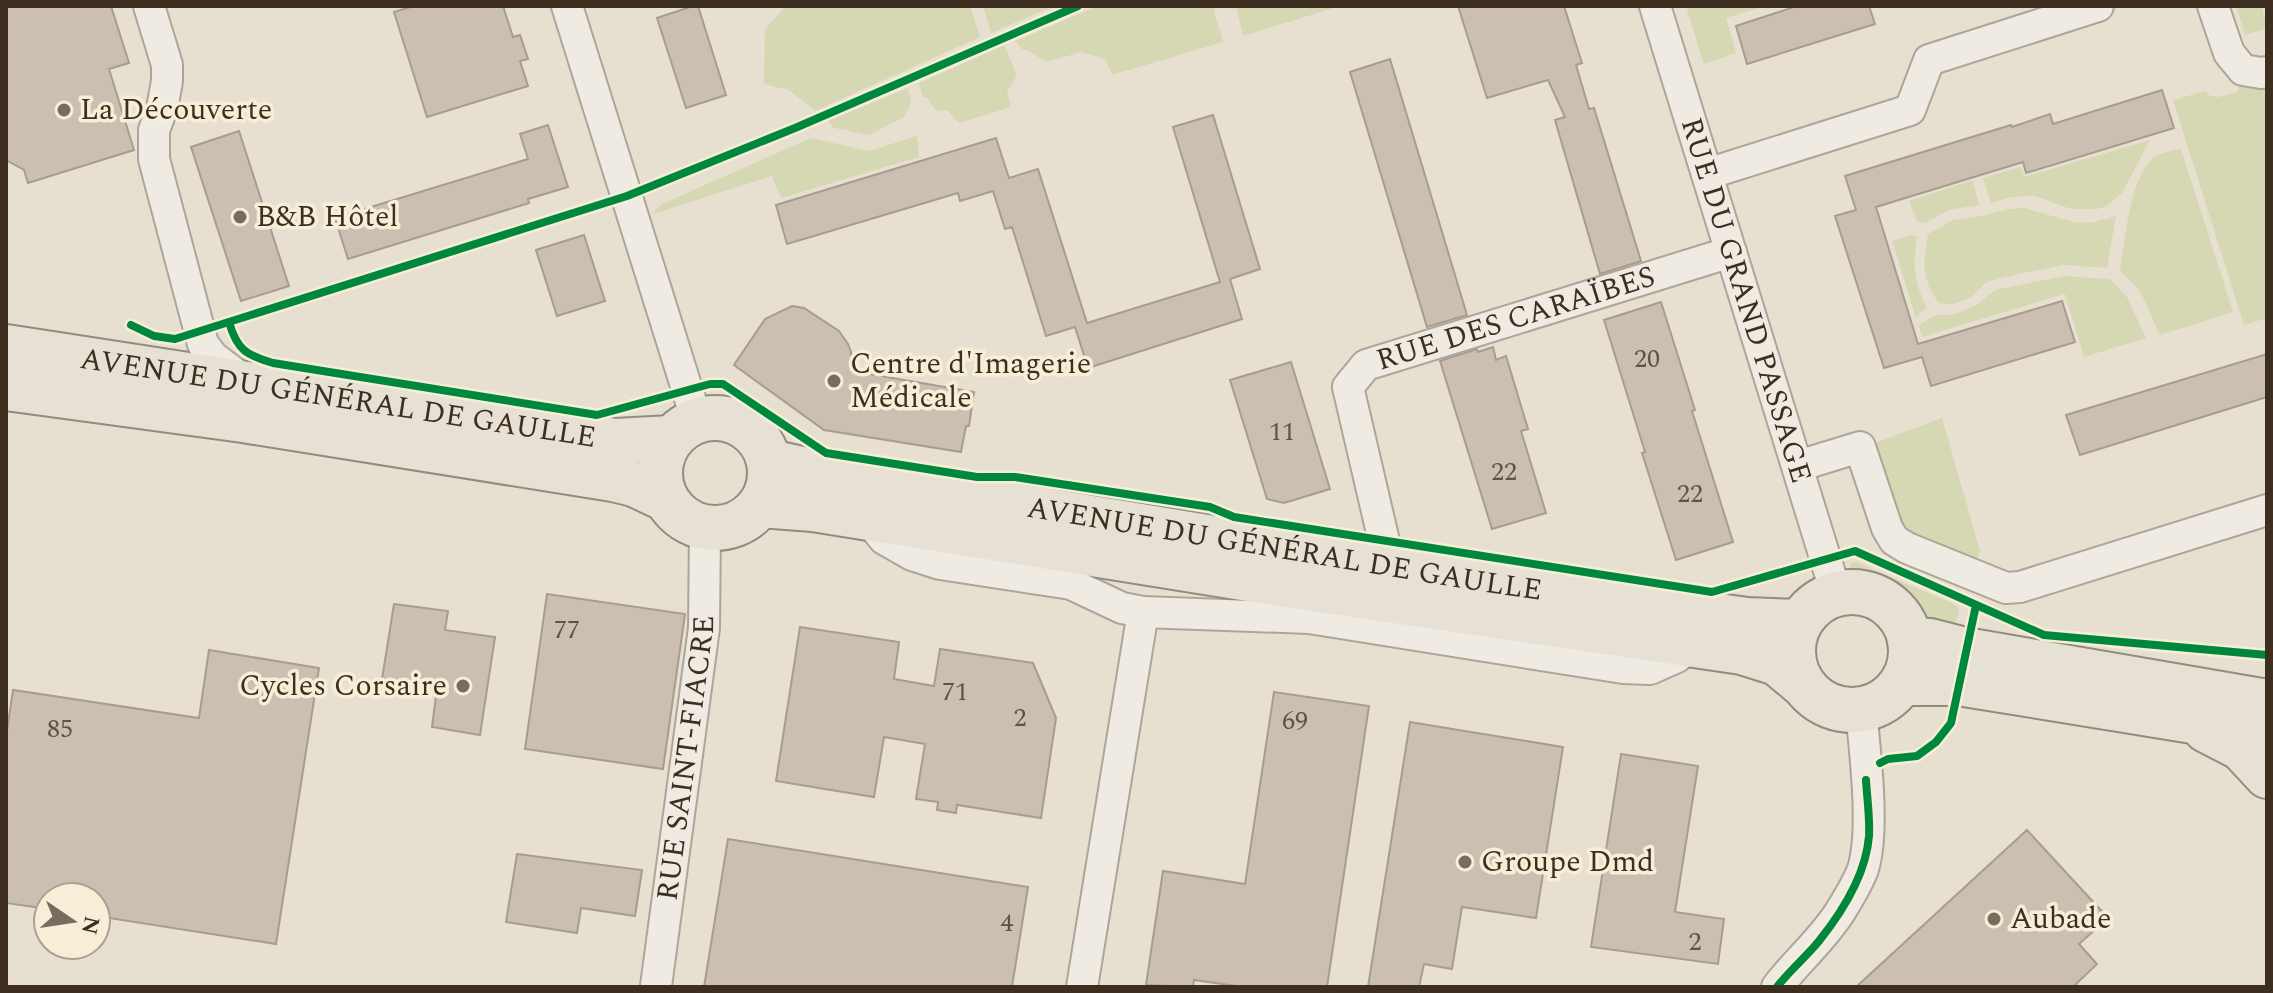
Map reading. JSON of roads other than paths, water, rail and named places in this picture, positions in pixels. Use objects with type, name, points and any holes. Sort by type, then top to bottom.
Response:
[{"type":"main road","name":"AVENUE DU GÉNÉRAL DE GAULLE","points":[[6,347],[615,441],[684,429]]},
{"type":"main road","name":"AVENUE DU GÉNÉRAL DE GAULLE","points":[[6,388],[243,420],[613,479],[634,484],[666,499]]},
{"type":"main road","points":[[712,417],[743,424],[765,447],[770,462],[771,477],[761,505],[742,522],[718,529],[705,528],[682,518],[666,499],[661,484],[660,468],[664,452],[684,429],[712,417]]},
{"type":"main road","name":"AVENUE DU GÉNÉRAL DE GAULLE","points":[[770,462],[834,476],[1390,567],[1747,620],[1799,622]]},
{"type":"main road","name":"AVENUE DU GÉNÉRAL DE GAULLE","points":[[761,505],[866,517],[1308,588],[1742,652],[1777,663],[1801,683]]},
{"type":"main road","points":[[1855,591],[1874,596],[1891,606],[1903,621],[1910,640],[1910,662],[1902,683],[1891,696],[1861,710],[1827,706],[1812,696],[1801,683],[1792,656],[1799,622],[1821,600],[1836,593],[1855,591]]},
{"type":"main road","points":[[1910,640],[2267,699]]},
{"type":"main road","points":[[1902,683],[1958,683],[2267,733]]},
{"type":"main road","points":[[2162,716],[2214,733],[2241,748],[2267,776]]},
{"type":"street","points":[[149,6],[167,65],[162,109],[154,130],[154,159],[203,344],[220,364],[248,383]]},
{"type":"street","points":[[567,6],[684,429]]},
{"type":"street","name":"RUE DU GRAND PASSAGE","points":[[1655,6],[1836,593]]},
{"type":"street","points":[[1707,174],[1910,110],[1929,60],[2098,6]]},
{"type":"street","points":[[2213,6],[2229,53],[2243,70],[2267,72]]},
{"type":"street","name":"RUE DES CARAÏBES","points":[[1390,567],[1348,387],[1366,365],[1731,252]]},
{"type":"street","points":[[159,370],[180,363],[203,344]]},
{"type":"street","points":[[1798,466],[1860,447],[1887,528],[1894,540],[2006,588],[2020,587],[2267,510]]},
{"type":"street","points":[[866,517],[884,539],[912,555],[940,564],[1071,584],[1122,608],[1143,612],[1309,618],[1623,668],[1650,669],[1677,657],[1690,645]]},
{"type":"street","name":"RUE SAINT-FIACRE","points":[[656,986],[704,628],[705,528]]},
{"type":"street","points":[[1082,987],[1143,612]]},
{"type":"street","points":[[1777,987],[1841,911],[1863,869],[1869,835],[1861,710]]},
{"type":"place","name":"La Découverte","points":[[64,110]]},
{"type":"place","name":"B&B Hôtel","points":[[240,217]]},
{"type":"place","name":"Centre d'Imagerie Médicale","points":[[834,381]]},
{"type":"place","name":"Cycles Corsaire","points":[[463,686]]},
{"type":"place","name":"Groupe Dmd","points":[[1465,862]]},
{"type":"place","name":"Aubade","points":[[1994,919]]}]
